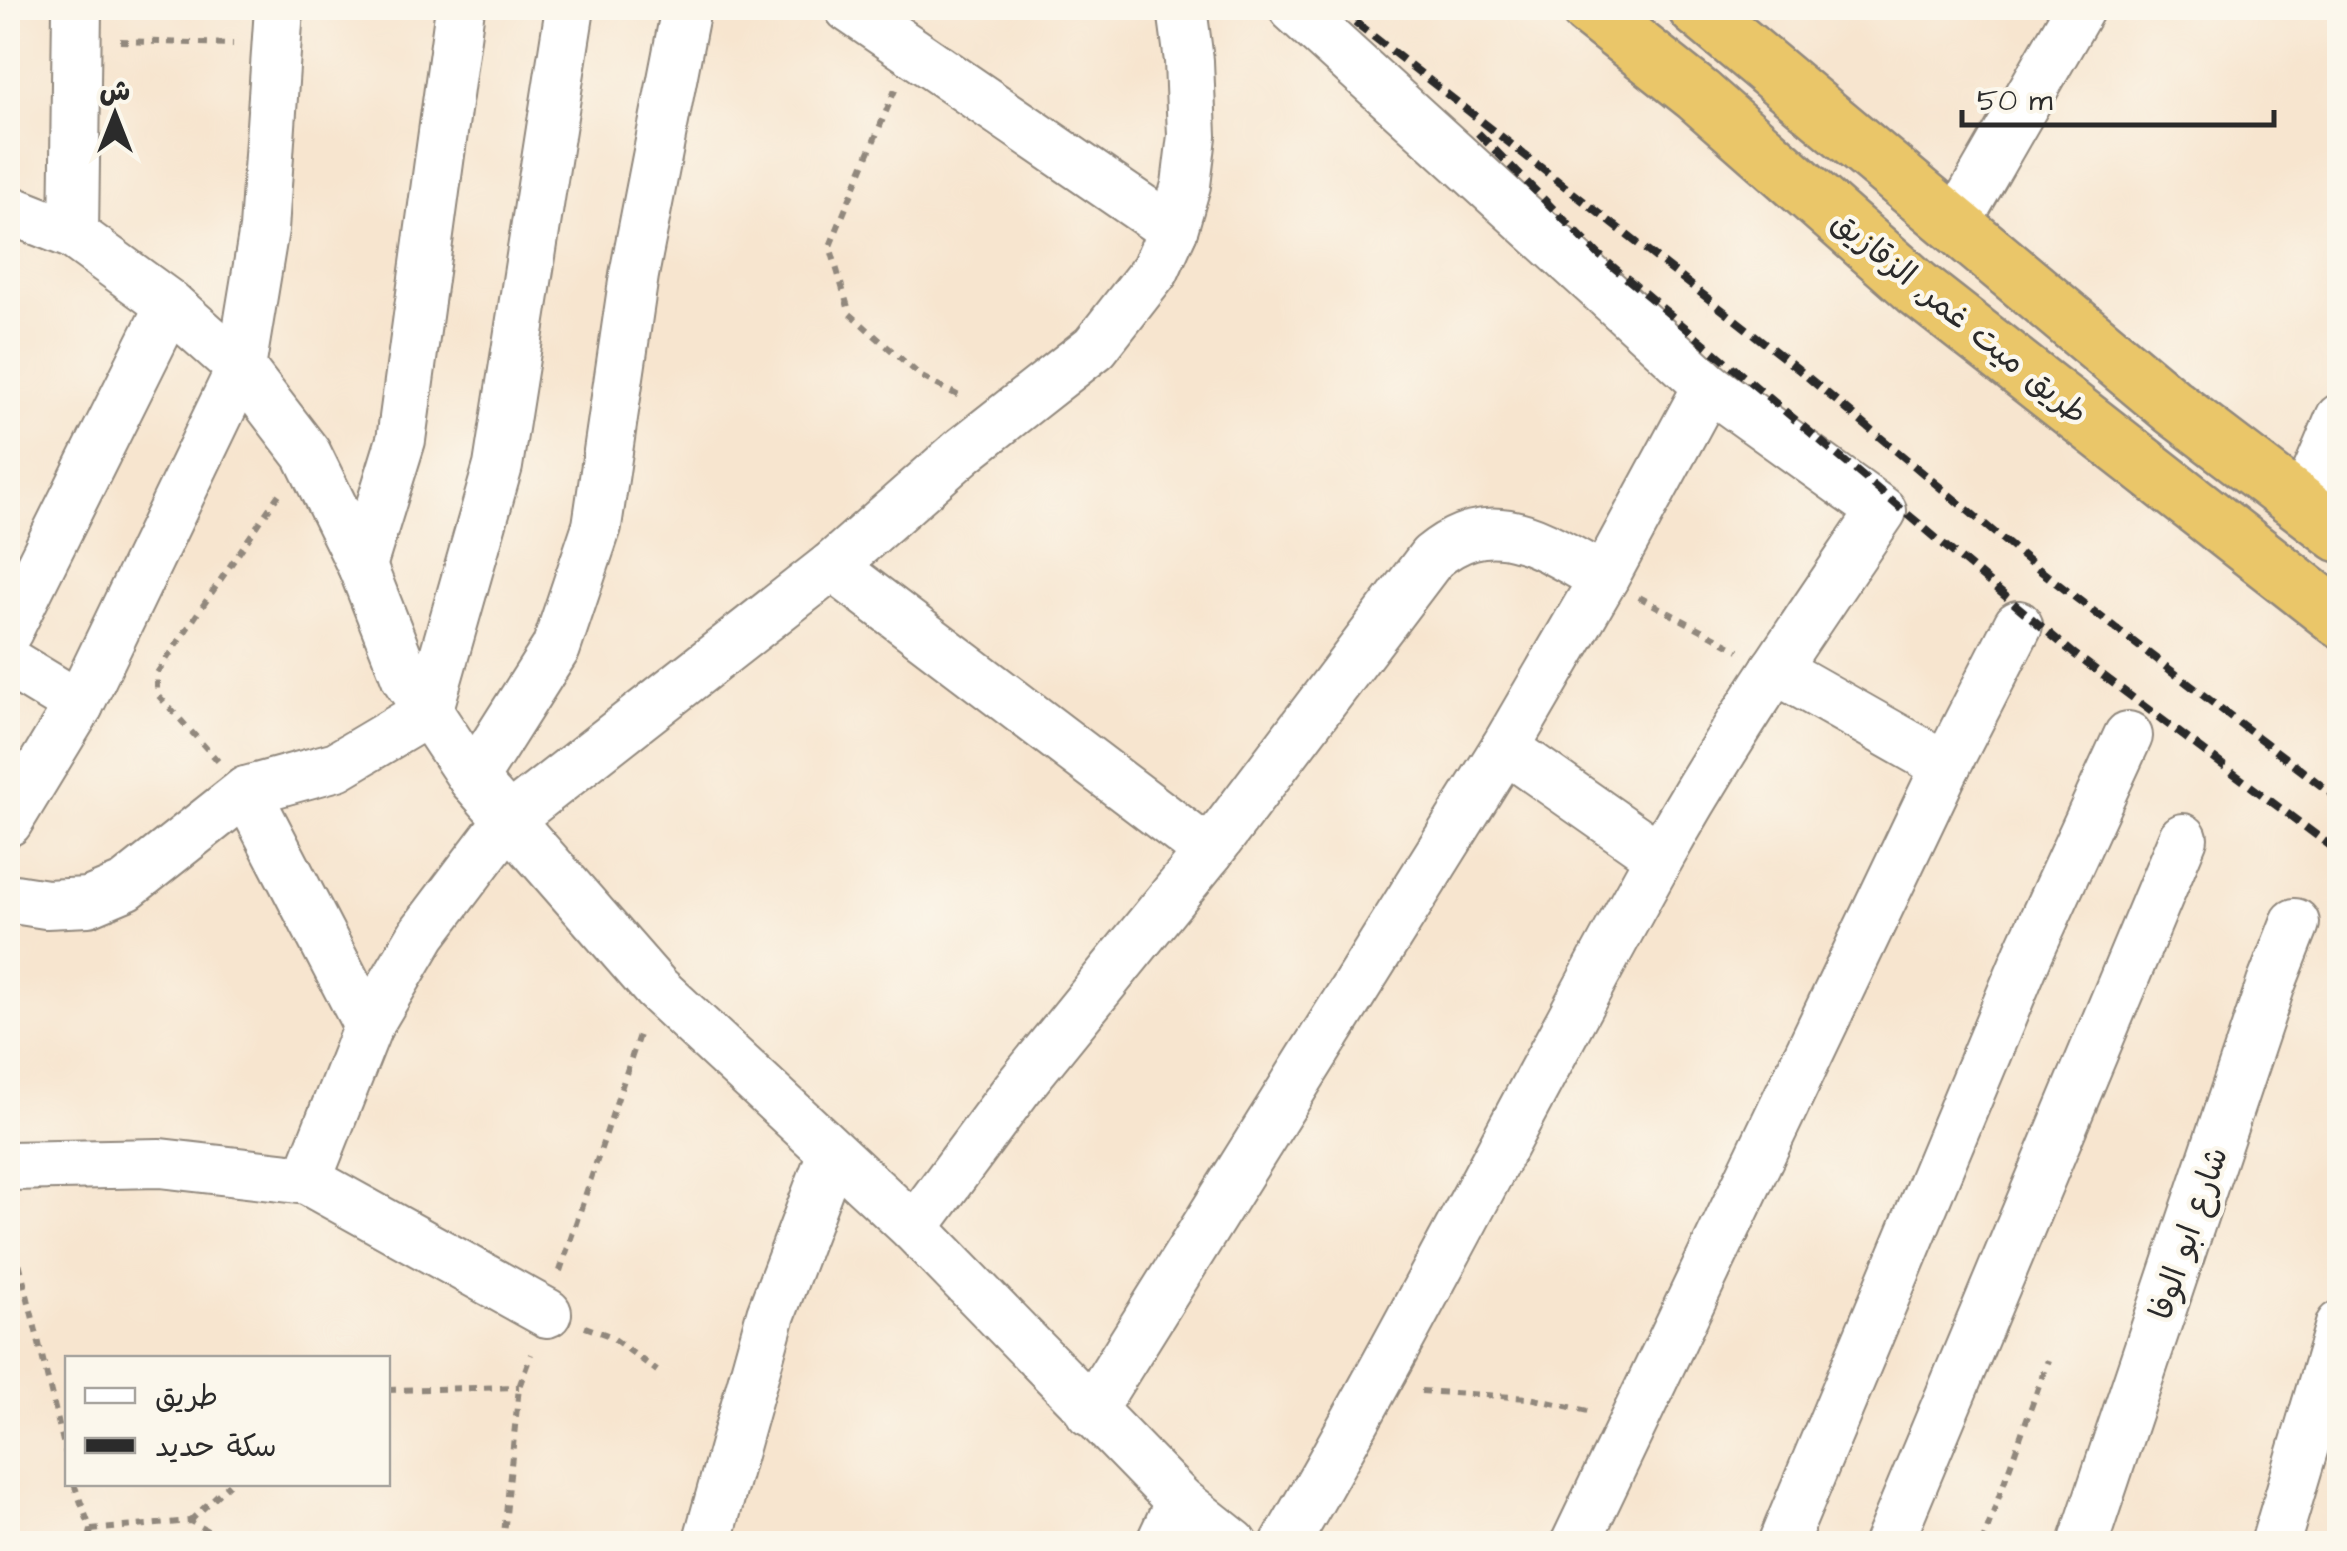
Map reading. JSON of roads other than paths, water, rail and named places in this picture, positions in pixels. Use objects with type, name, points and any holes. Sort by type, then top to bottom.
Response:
[{"type":"highway","name":"طريق ميت غمر, الزقازيق","points":[[1588,8],[1698,95],[1917,288],[2340,619]]},
{"type":"highway","name":"طريق ميت غمر, الزقازيق","points":[[1696,8],[2173,406],[2321,520]]},
{"type":"street","points":[[362,566],[401,440],[460,8]]},
{"type":"street","points":[[8,898],[46,904],[88,902],[126,886],[246,790],[337,766],[428,712],[498,466],[570,8]]},
{"type":"street","points":[[474,779],[556,648],[597,526],[634,275],[686,8]]},
{"type":"street","points":[[849,8],[1173,230]]},
{"type":"street","points":[[1285,1544],[1376,1388],[1660,856],[1775,669],[1882,510],[1708,386],[1293,8]]},
{"type":"street","points":[[1955,225],[2080,8]]},
{"type":"street","points":[[307,1180],[368,1026],[423,934],[509,819],[832,566],[1094,347],[1154,270],[1173,230],[1186,185],[1192,136],[1189,61],[1177,10]]},
{"type":"street","points":[[74,235],[78,24]]},
{"type":"street","points":[[8,822],[79,705],[241,368],[264,229],[278,26]]},
{"type":"street","points":[[8,209],[74,235],[170,304],[241,368],[307,454],[362,566],[406,678],[474,779],[656,988],[914,1228],[1090,1412],[1180,1500],[1234,1544]]},
{"type":"street","points":[[8,631],[170,304]]},
{"type":"street","points":[[1090,1412],[1505,748],[1604,578],[1708,386]]},
{"type":"street","points":[[2321,520],[2340,418]]},
{"type":"street","points":[[914,1228],[1017,1089],[1208,852],[1432,557],[1453,540],[1484,532],[1519,534],[1604,578]]},
{"type":"street","points":[[832,566],[1208,852]]},
{"type":"street","points":[[1575,1544],[1946,766],[2018,625]]},
{"type":"street","points":[[8,662],[79,705]]},
{"type":"street","points":[[1775,669],[1946,766]]},
{"type":"street","points":[[1782,1544],[2028,954],[2128,736]]},
{"type":"street","points":[[1505,748],[1660,856]]},
{"type":"street","points":[[246,790],[368,1026]]},
{"type":"street","points":[[1888,1544],[2183,838]]},
{"type":"street","name":"شارع ابو الوفا","points":[[2083,1544],[2295,923]]},
{"type":"street","points":[[707,1544],[771,1314],[832,1152]]},
{"type":"street","points":[[8,1166],[160,1163],[307,1180],[546,1313]]},
{"type":"street","points":[[2275,1544],[2340,1325]]},
{"type":"street","points":[[1160,1544],[1180,1500]]},
{"type":"railway","points":[[1337,8],[1798,369],[2037,568],[2340,800]]},
{"type":"railway","points":[[1478,133],[1599,255],[2073,653],[2340,853]]}]
